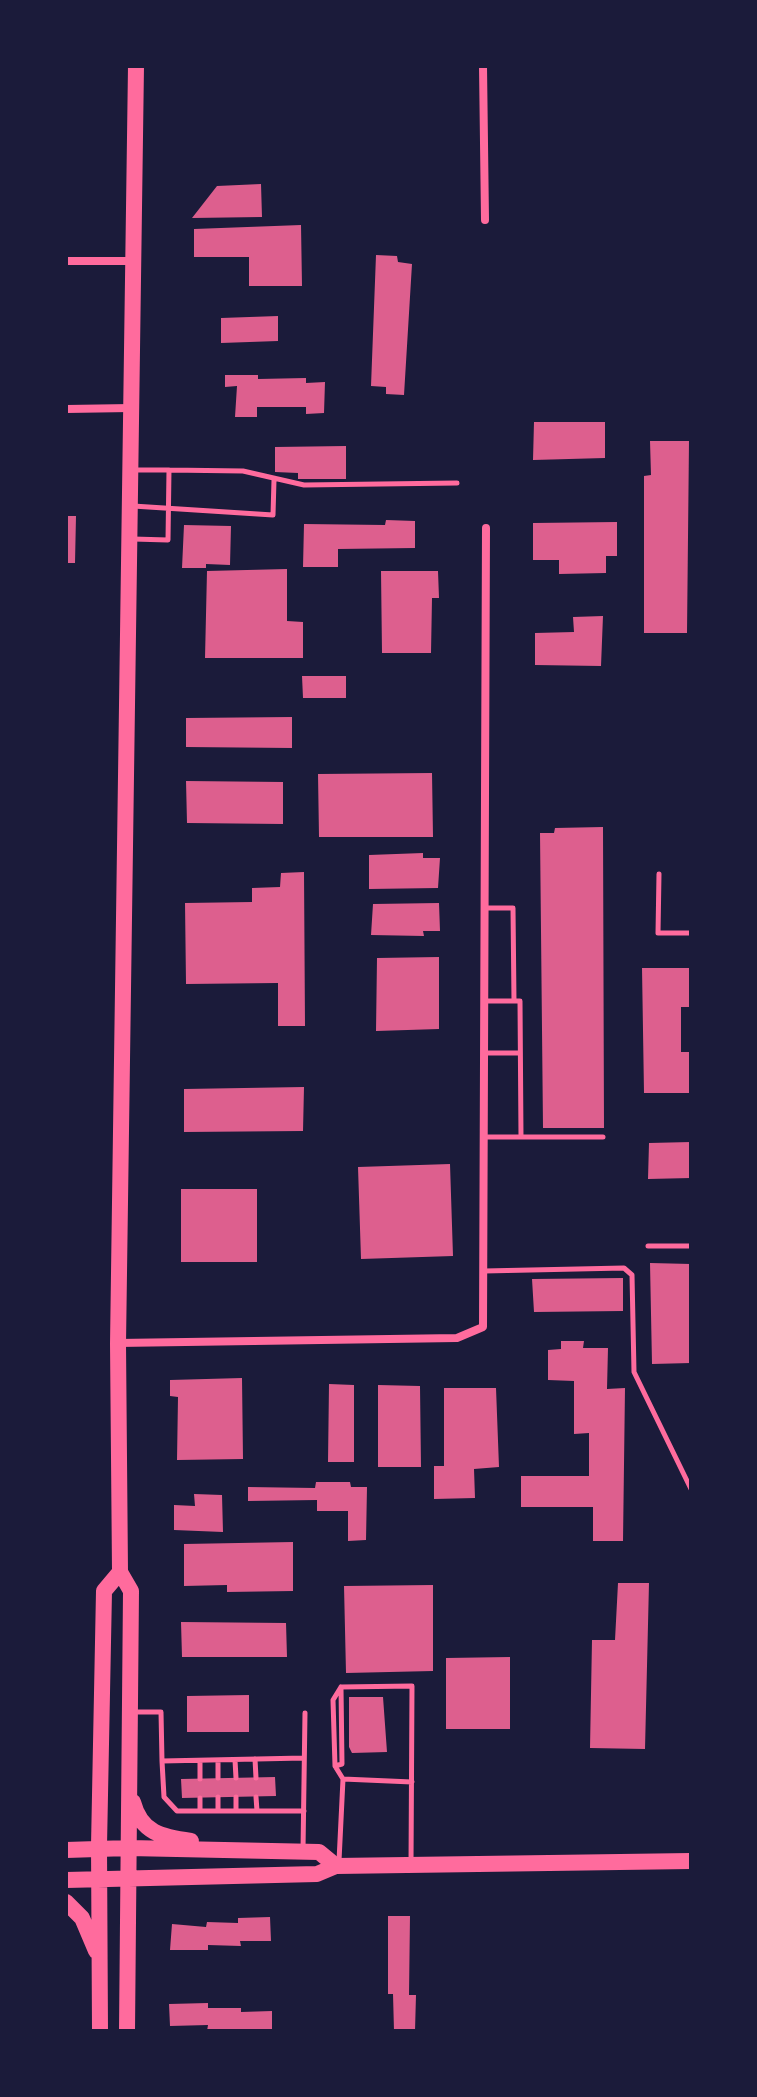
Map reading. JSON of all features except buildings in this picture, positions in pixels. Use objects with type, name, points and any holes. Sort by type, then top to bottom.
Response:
[{"type":"main road","points":[[127,2031],[131,1591],[120,1572],[118,1343],[136,66]]},
{"type":"main road","points":[[100,2031],[99,1849],[104,1591],[120,1572]]},
{"type":"main road","points":[[130,1791],[139,1819],[157,1835],[272,1851]]},
{"type":"main road","points":[[66,1850],[303,1851],[319,1852],[337,1866]]},
{"type":"main road","points":[[66,1880],[317,1874],[337,1866],[691,1861]]},
{"type":"main road","points":[[66,1902],[86,1925],[100,1964]]},
{"type":"street","points":[[483,66],[485,220]]},
{"type":"street","points":[[66,261],[132,261]]},
{"type":"street","points":[[66,409],[131,408]]},
{"type":"street","points":[[118,1343],[457,1338],[483,1327],[486,528]]},
{"type":"lane","points":[[129,539],[168,540],[169,470]]},
{"type":"lane","points":[[130,471],[243,471],[304,485],[457,483]]},
{"type":"lane","points":[[129,506],[273,515],[274,480]]},
{"type":"lane","points":[[659,874],[658,933],[691,933]]},
{"type":"lane","points":[[484,908],[513,908],[514,1001]]},
{"type":"lane","points":[[484,1001],[520,1001],[521,1137]]},
{"type":"lane","points":[[484,1053],[520,1053]]},
{"type":"lane","points":[[484,1137],[603,1137]]},
{"type":"lane","points":[[648,1246],[691,1246]]},
{"type":"lane","points":[[483,1271],[624,1268],[632,1275],[634,1372],[691,1489]]},
{"type":"lane","points":[[337,1866],[343,1779],[335,1766],[342,1764],[341,1687],[412,1686],[411,1865]]},
{"type":"lane","points":[[131,1712],[161,1712],[164,1797],[177,1811],[304,1811]]},
{"type":"lane","points":[[303,1851],[305,1713]]},
{"type":"lane","points":[[162,1761],[304,1758]]},
{"type":"lane","points":[[255,1759],[256,1778]]},
{"type":"lane","points":[[218,1760],[218,1778]]},
{"type":"lane","points":[[235,1760],[236,1778]]},
{"type":"lane","points":[[200,1761],[200,1779]]},
{"type":"lane","points":[[343,1779],[412,1782]]},
{"type":"lane","points":[[218,1797],[218,1811]]},
{"type":"lane","points":[[236,1797],[236,1811]]},
{"type":"lane","points":[[256,1797],[257,1811]]},
{"type":"lane","points":[[200,1798],[200,1811]]}]
